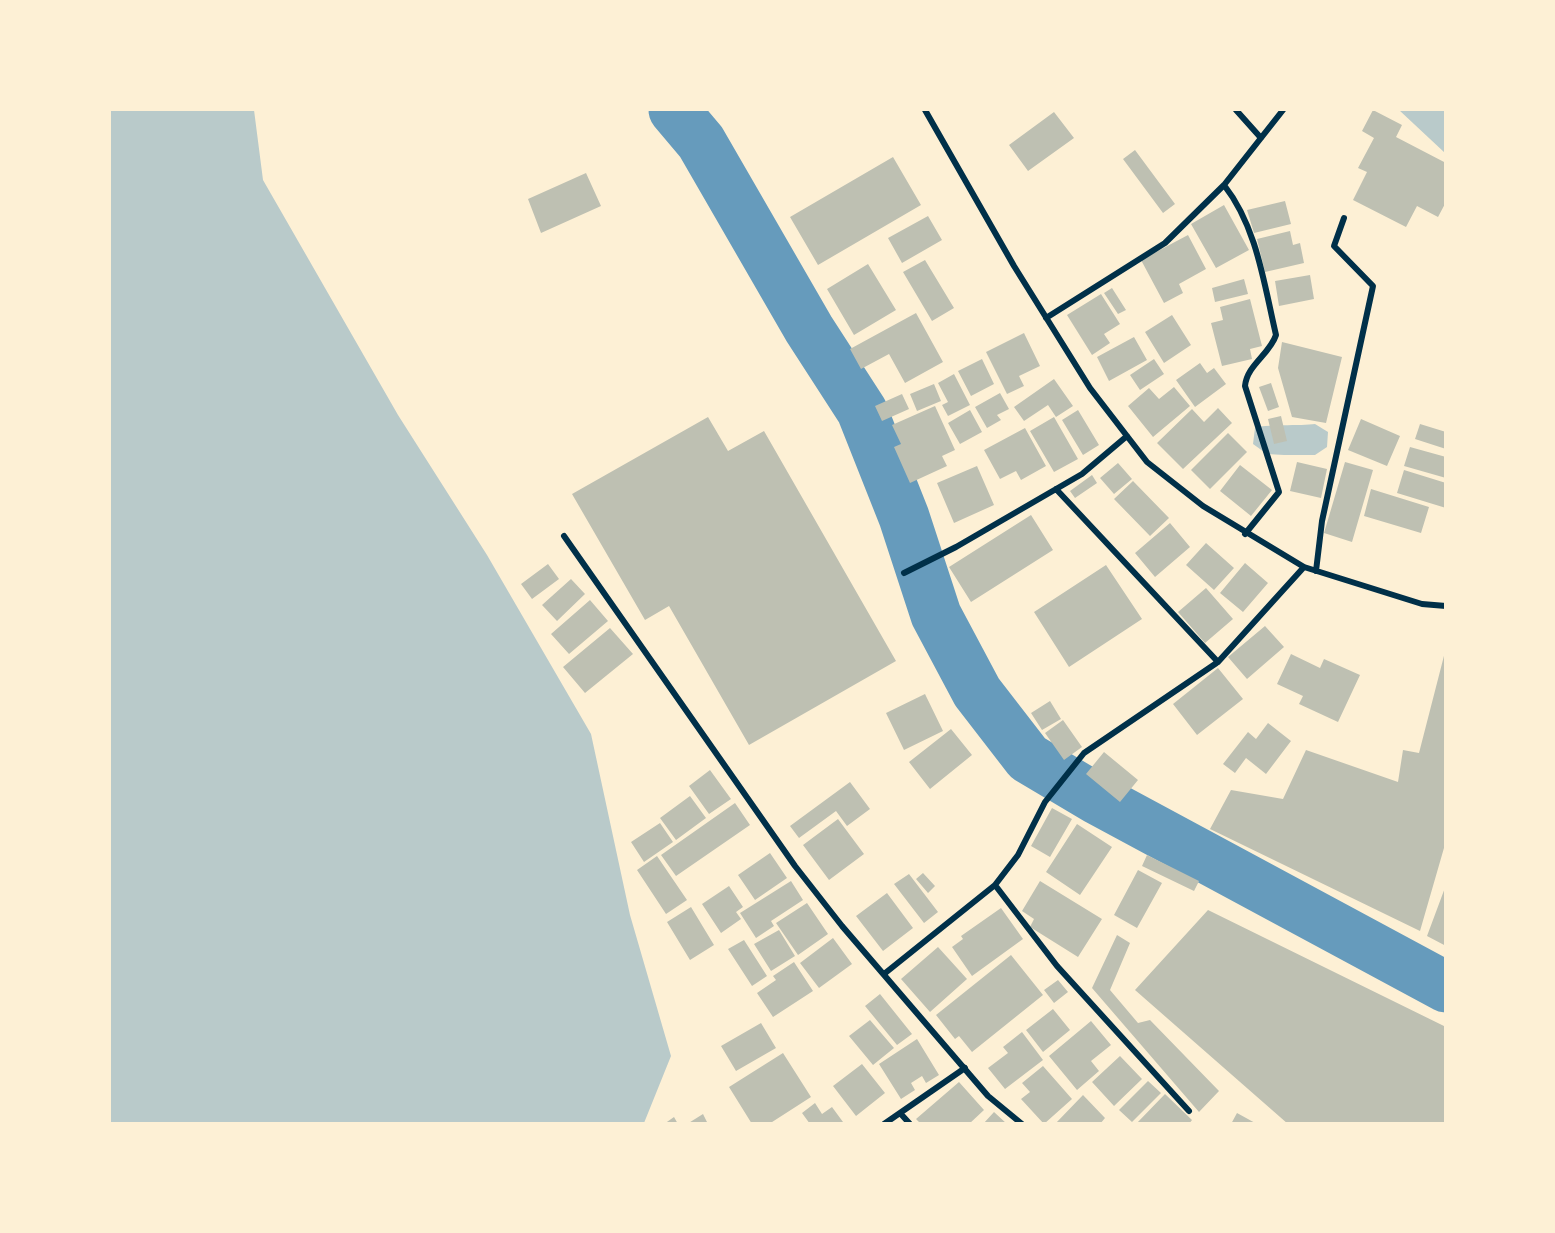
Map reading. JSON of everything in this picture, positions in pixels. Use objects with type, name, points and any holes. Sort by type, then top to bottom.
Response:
[{"type":"street","points":[[925,110],[1046,318],[1090,388],[1147,462],[1203,506],[1245,534],[1304,567],[1422,604],[1446,606]]},
{"type":"street","points":[[1236,110],[1261,138]]},
{"type":"street","points":[[1046,318],[1165,243],[1224,185],[1283,110]]},
{"type":"street","points":[[1224,185],[1239,204],[1254,246],[1276,335],[1274,343],[1246,375],[1245,386],[1279,492],[1245,534]]},
{"type":"street","points":[[1316,571],[1322,521],[1373,286],[1334,246],[1344,218]]},
{"type":"street","points":[[904,573],[956,547],[1082,474],[1127,436]]},
{"type":"street","points":[[1056,489],[1218,662]]},
{"type":"street","points":[[564,536],[795,866],[842,926],[988,1096],[1022,1124]]},
{"type":"street","points":[[884,974],[995,885],[1018,855],[1045,802],[1084,753],[1218,662],[1304,567]]},
{"type":"street","points":[[995,885],[1057,966],[1189,1111]]},
{"type":"street","points":[[884,1124],[965,1068]]},
{"type":"street","points":[[900,1113],[910,1124]]},
{"type":"shaded area","points":[[110,110],[254,110],[263,180],[398,415],[487,555],[591,734],[630,915],[671,1056],[644,1123],[110,1123]]},
{"type":"shaded area","points":[[1399,110],[1445,110],[1445,153]]},
{"type":"shaded area","points":[[1315,424],[1328,432],[1327,447],[1315,455],[1267,454],[1253,444],[1255,428]]},
{"type":"building","points":[[1373,110],[1402,125],[1396,137],[1446,163],[1446,202],[1438,217],[1417,206],[1406,227],[1353,200],[1367,172],[1358,168],[1374,138],[1362,131]]},
{"type":"building","points":[[1054,112],[1074,138],[1028,171],[1009,145]]},
{"type":"building","points":[[1135,150],[1175,204],[1163,213],[1123,159]]},
{"type":"building","points":[[893,157],[921,205],[818,265],[790,217]]},
{"type":"building","points":[[586,173],[601,206],[541,233],[528,199]]},
{"type":"building","points":[[1285,201],[1291,224],[1254,233],[1247,210]]},
{"type":"building","points":[[1224,205],[1249,250],[1216,268],[1191,224]]},
{"type":"building","points":[[928,216],[942,240],[902,263],[888,238]]},
{"type":"building","points":[[1290,231],[1293,245],[1300,243],[1304,263],[1265,272],[1257,239]]},
{"type":"building","points":[[1188,235],[1206,269],[1179,284],[1183,293],[1164,303],[1141,260]]},
{"type":"building","points":[[925,260],[954,308],[932,321],[903,272]]},
{"type":"building","points":[[868,264],[896,310],[854,335],[827,289]]},
{"type":"building","points":[[1310,275],[1314,299],[1279,306],[1275,281]]},
{"type":"building","points":[[1244,279],[1248,294],[1215,302],[1212,288]]},
{"type":"building","points":[[1112,288],[1126,310],[1118,314],[1104,293]]},
{"type":"building","points":[[1101,294],[1120,324],[1104,334],[1110,343],[1092,355],[1067,315]]},
{"type":"building","points":[[1250,299],[1262,346],[1250,349],[1252,359],[1222,366],[1211,323],[1223,320],[1220,307]]},
{"type":"building","points":[[916,313],[943,362],[905,383],[889,354],[861,369],[850,349]]},
{"type":"building","points":[[1172,315],[1191,345],[1164,363],[1145,332]]},
{"type":"building","points":[[1024,333],[1040,366],[1019,376],[1024,386],[1007,394],[986,352]]},
{"type":"building","points":[[1134,337],[1147,360],[1109,381],[1097,357]]},
{"type":"building","points":[[1282,342],[1342,357],[1326,423],[1292,417],[1278,368]]},
{"type":"building","points":[[982,359],[994,384],[971,396],[958,371]]},
{"type":"building","points":[[1154,359],[1164,374],[1140,390],[1130,375]]},
{"type":"building","points":[[1200,363],[1207,373],[1214,368],[1226,384],[1195,407],[1176,380]]},
{"type":"building","points":[[954,374],[970,405],[948,416],[942,405],[948,402],[938,383]]},
{"type":"building","points":[[1054,379],[1073,406],[1056,417],[1048,405],[1024,421],[1014,407]]},
{"type":"building","points":[[1271,383],[1279,407],[1268,411],[1259,387]]},
{"type":"building","points":[[934,384],[941,401],[917,411],[910,394]]},
{"type":"building","points":[[1174,387],[1190,406],[1153,437],[1128,406],[1149,388],[1159,399]]},
{"type":"building","points":[[1000,393],[1009,409],[997,415],[1001,420],[987,428],[975,407]]},
{"type":"building","points":[[902,394],[909,409],[882,421],[875,406]]},
{"type":"building","points":[[935,406],[955,450],[942,456],[947,466],[910,483],[894,447],[901,444],[892,425]]},
{"type":"building","points":[[1218,408],[1232,423],[1183,469],[1157,443],[1192,409],[1204,422]]},
{"type":"building","points":[[970,410],[982,432],[960,444],[948,423]]},
{"type":"building","points":[[1078,410],[1099,445],[1083,455],[1062,420]]},
{"type":"building","points":[[1281,416],[1287,441],[1274,444],[1268,419]]},
{"type":"building","points":[[708,417],[728,451],[764,431],[896,661],[749,745],[669,606],[645,620],[572,494]]},
{"type":"building","points":[[1054,417],[1078,459],[1054,472],[1030,431]]},
{"type":"building","points":[[1361,419],[1400,436],[1387,466],[1348,450]]},
{"type":"building","points":[[1420,424],[1446,432],[1446,449],[1415,439]]},
{"type":"building","points":[[1025,428],[1046,466],[1021,480],[1016,471],[1000,479],[984,450]]},
{"type":"building","points":[[1228,433],[1247,452],[1210,489],[1191,470]]},
{"type":"building","points":[[1410,447],[1446,457],[1446,478],[1404,466]]},
{"type":"building","points":[[1297,462],[1327,469],[1321,498],[1290,491]]},
{"type":"building","points":[[1345,462],[1373,470],[1352,542],[1324,533]]},
{"type":"building","points":[[1118,463],[1132,479],[1114,494],[1100,478]]},
{"type":"building","points":[[1240,465],[1272,490],[1251,516],[1220,491]]},
{"type":"building","points":[[977,466],[994,505],[954,523],[937,483]]},
{"type":"building","points":[[1404,470],[1446,483],[1446,508],[1397,493]]},
{"type":"building","points":[[1092,475],[1097,483],[1075,498],[1070,491]]},
{"type":"building","points":[[1133,481],[1169,518],[1150,536],[1114,499]]},
{"type":"building","points":[[1371,489],[1429,507],[1421,533],[1364,516]]},
{"type":"building","points":[[1031,515],[1053,550],[971,602],[949,567]]},
{"type":"building","points":[[1170,523],[1190,547],[1155,577],[1135,553]]},
{"type":"building","points":[[1206,543],[1234,568],[1214,590],[1186,565]]},
{"type":"building","points":[[1245,563],[1268,583],[1243,612],[1220,593]]},
{"type":"building","points":[[548,564],[559,579],[532,599],[521,584]]},
{"type":"building","points":[[1106,565],[1142,619],[1069,667],[1034,612]]},
{"type":"building","points":[[571,579],[585,594],[557,621],[542,605]]},
{"type":"building","points":[[1206,588],[1233,619],[1205,643],[1178,612]]},
{"type":"building","points":[[590,600],[608,621],[569,654],[551,634]]},
{"type":"building","points":[[1265,626],[1284,647],[1247,679],[1228,657]]},
{"type":"building","points":[[610,628],[633,654],[585,693],[563,667]]},
{"type":"building","points":[[1446,648],[1446,841],[1420,931],[1210,829],[1231,790],[1283,799],[1306,750],[1398,782],[1403,750],[1419,753]]},
{"type":"building","points":[[1291,654],[1320,668],[1324,659],[1360,675],[1338,722],[1299,704],[1303,696],[1277,684]]},
{"type":"building","points":[[1218,668],[1243,699],[1197,735],[1173,704]]},
{"type":"building","points":[[925,694],[943,731],[904,750],[886,713]]},
{"type":"building","points":[[1050,701],[1061,719],[1042,730],[1031,713]]},
{"type":"building","points":[[1063,720],[1082,747],[1064,760],[1045,733]]},
{"type":"building","points":[[1268,723],[1291,741],[1266,774],[1246,758],[1235,773],[1223,764],[1248,732],[1256,739]]},
{"type":"building","points":[[951,729],[972,755],[930,789],[909,762]]},
{"type":"building","points":[[1104,752],[1138,780],[1120,802],[1086,774]]},
{"type":"building","points":[[710,770],[731,799],[709,814],[689,786]]},
{"type":"building","points":[[850,782],[870,809],[847,826],[836,811],[799,838],[790,826]]},
{"type":"building","points":[[690,796],[706,818],[676,840],[660,818]]},
{"type":"building","points":[[735,803],[750,825],[676,876],[661,855]]},
{"type":"building","points":[[1052,808],[1072,819],[1050,857],[1031,846]]},
{"type":"building","points":[[838,819],[864,854],[829,880],[803,845]]},
{"type":"building","points":[[660,823],[673,842],[644,862],[631,842]]},
{"type":"building","points":[[1077,824],[1112,847],[1080,895],[1046,872]]},
{"type":"building","points":[[770,853],[787,878],[755,900],[738,875]]},
{"type":"building","points":[[1147,855],[1199,881],[1194,891],[1142,866]]},
{"type":"building","points":[[657,856],[687,900],[666,914],[637,870]]},
{"type":"building","points":[[1138,870],[1162,883],[1137,928],[1114,915]]},
{"type":"building","points":[[923,873],[935,886],[928,893],[916,879]]},
{"type":"building","points":[[909,874],[938,912],[924,923],[894,884]]},
{"type":"building","points":[[791,881],[803,900],[771,921],[774,926],[756,938],[740,913]]},
{"type":"building","points":[[1040,881],[1102,919],[1078,957],[1030,927],[1034,919],[1022,911]]},
{"type":"building","points":[[1446,885],[1446,946],[1427,936]]},
{"type":"building","points":[[729,886],[743,907],[736,912],[741,919],[721,933],[702,904]]},
{"type":"building","points":[[887,893],[913,928],[883,951],[856,916]]},
{"type":"building","points":[[807,903],[828,934],[798,955],[776,923]]},
{"type":"building","points":[[691,907],[714,945],[690,960],[667,922]]},
{"type":"building","points":[[1001,908],[1023,939],[972,976],[952,947],[963,939],[961,936]]},
{"type":"building","points":[[1208,910],[1446,1027],[1446,1124],[1288,1124],[1135,990]]},
{"type":"building","points":[[779,930],[795,956],[771,971],[754,944]]},
{"type":"building","points":[[1117,935],[1130,943],[1110,990],[1138,1023],[1150,1020],[1219,1091],[1199,1112],[1092,988]]},
{"type":"building","points":[[833,938],[852,964],[819,988],[800,963]]},
{"type":"building","points":[[744,940],[767,976],[752,986],[728,949]]},
{"type":"building","points":[[938,947],[967,979],[930,1012],[901,979]]},
{"type":"building","points":[[1011,955],[1043,995],[972,1052],[959,1036],[955,1039],[936,1015]]},
{"type":"building","points":[[794,962],[813,991],[773,1017],[757,993],[776,980],[773,976]]},
{"type":"building","points":[[1058,980],[1068,992],[1054,1003],[1044,990]]},
{"type":"building","points":[[880,994],[912,1034],[897,1045],[865,1006]]},
{"type":"building","points":[[1053,1009],[1070,1030],[1043,1052],[1026,1030]]},
{"type":"building","points":[[870,1020],[894,1048],[873,1065],[849,1036]]},
{"type":"building","points":[[1091,1021],[1111,1045],[1091,1061],[1099,1071],[1077,1090],[1049,1056]]},
{"type":"building","points":[[761,1023],[776,1048],[736,1071],[721,1046]]},
{"type":"building","points":[[1022,1032],[1043,1060],[1005,1089],[988,1068],[1008,1053],[1003,1047]]},
{"type":"building","points":[[917,1039],[939,1075],[926,1083],[922,1076],[911,1083],[915,1090],[901,1099],[879,1064]]},
{"type":"building","points":[[783,1053],[811,1097],[769,1124],[752,1124],[729,1087]]},
{"type":"building","points":[[1120,1056],[1142,1079],[1114,1106],[1092,1082]]},
{"type":"building","points":[[862,1064],[885,1093],[856,1116],[833,1086]]},
{"type":"building","points":[[1043,1066],[1072,1099],[1044,1124],[1021,1099],[1030,1092],[1022,1083]]},
{"type":"building","points":[[1148,1081],[1161,1093],[1132,1122],[1119,1110]]},
{"type":"building","points":[[959,1082],[984,1110],[969,1124],[921,1124],[916,1119]]},
{"type":"building","points":[[1165,1094],[1192,1120],[1189,1124],[1136,1124]]},
{"type":"building","points":[[1083,1095],[1105,1118],[1100,1124],[1055,1124]]},
{"type":"building","points":[[815,1103],[822,1114],[832,1107],[843,1122],[810,1124],[802,1113]]},
{"type":"building","points":[[994,1112],[1007,1124],[983,1124]]},
{"type":"building","points":[[1237,1113],[1257,1124],[1231,1124]]},
{"type":"building","points":[[703,1114],[708,1124],[687,1124]]},
{"type":"building","points":[[674,1117],[678,1124],[664,1124]]},
{"type":"waterway","points":[[674,110],[701,142],[809,329],[862,411],[904,517],[936,615],[977,692],[1028,758],[1097,799],[1446,987]]}]
